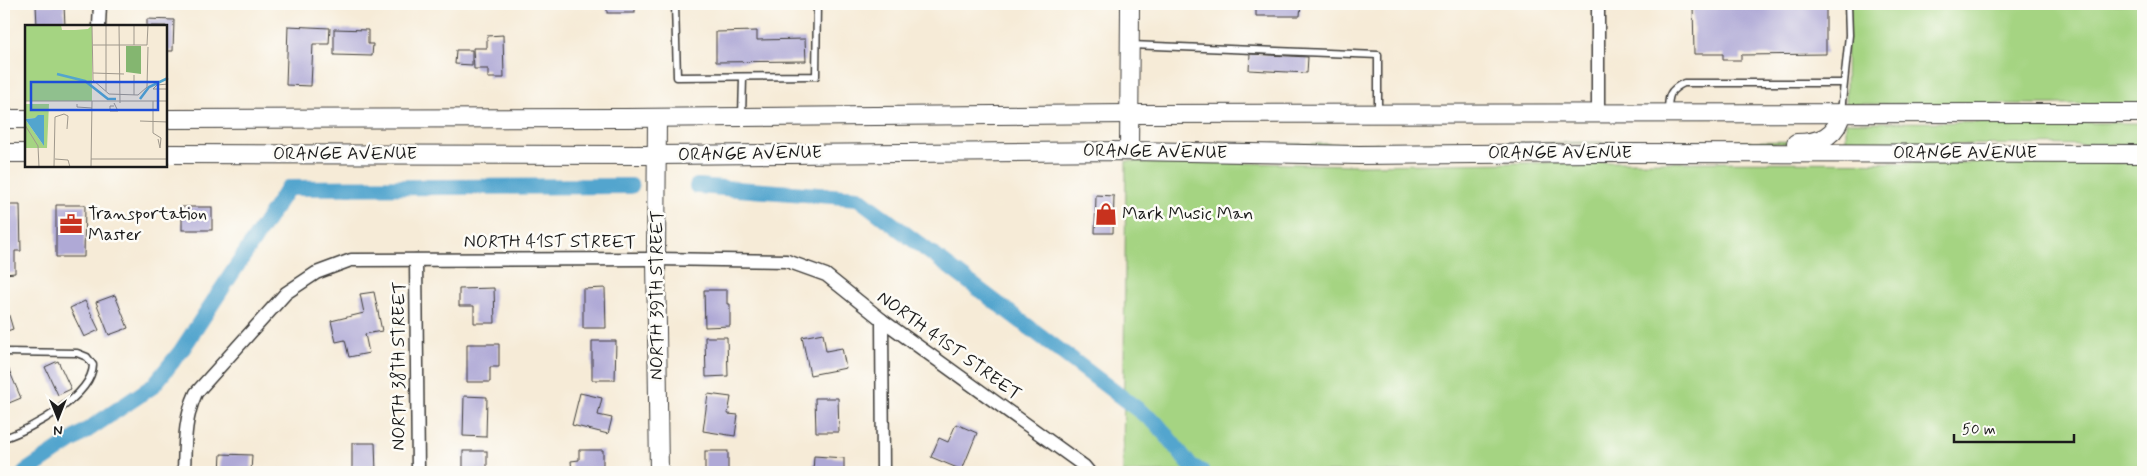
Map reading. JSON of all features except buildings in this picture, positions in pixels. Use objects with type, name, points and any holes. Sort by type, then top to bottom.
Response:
[{"type":"main road","points":[[1130,4],[1130,151]]},
{"type":"main road","name":"ORANGE AVENUE","points":[[168,119],[1378,113],[2143,114]]},
{"type":"main road","points":[[1668,153],[1676,146],[1684,144],[1812,143],[1824,140],[1831,134],[1839,122],[1841,113]]},
{"type":"main road","points":[[4,118],[25,119]]},
{"type":"main road","name":"NORTH 39TH STREET","points":[[657,118],[656,259],[659,472]]},
{"type":"main road","name":"ORANGE AVENUE","points":[[168,154],[657,155],[1130,151],[1358,155],[1668,153],[2143,154]]},
{"type":"main road","points":[[4,153],[25,153]]},
{"type":"street","points":[[99,25],[100,4]]},
{"type":"street","points":[[1598,4],[1598,113]]},
{"type":"street","name":"NORTH 41ST STREET","points":[[184,472],[185,432],[188,411],[196,393],[286,293],[316,273],[351,260],[656,259],[787,261],[826,275],[882,320],[1084,466],[1089,472]]},
{"type":"street","name":"NORTH 38TH STREET","points":[[416,260],[418,472]]},
{"type":"street","points":[[882,320],[882,472]]},
{"type":"lane","points":[[675,4],[677,77],[743,78],[816,76],[817,4]]},
{"type":"lane","points":[[1841,113],[1849,35],[1848,4]]},
{"type":"lane","points":[[1130,45],[1378,55],[1378,113]]},
{"type":"lane","points":[[742,117],[743,78]]},
{"type":"lane","points":[[1668,113],[1668,96],[1671,91],[1684,83],[1843,83]]},
{"type":"lane","points":[[4,352],[77,353],[87,357],[93,365],[93,374],[73,399],[17,434],[4,438]]},
{"type":"green space","points":[[1847,4],[2143,4],[2143,104],[1846,104]]},
{"type":"green space","points":[[1846,122],[2143,123],[2143,145],[1598,143],[1359,146],[1238,144],[1846,141]]},
{"type":"green space","points":[[1126,161],[1359,165],[1598,162],[2143,163],[2143,472],[1123,472]]},
{"type":"waterway","points":[[25,472],[153,386],[181,351],[288,188],[631,186]]},
{"type":"waterway","points":[[697,186],[858,198],[1157,424],[1190,465],[1202,472]]},
{"type":"place","name":"Mark Music Man","points":[[1106,214]]},
{"type":"place","name":"Transportation Master","points":[[71,224]]}]
